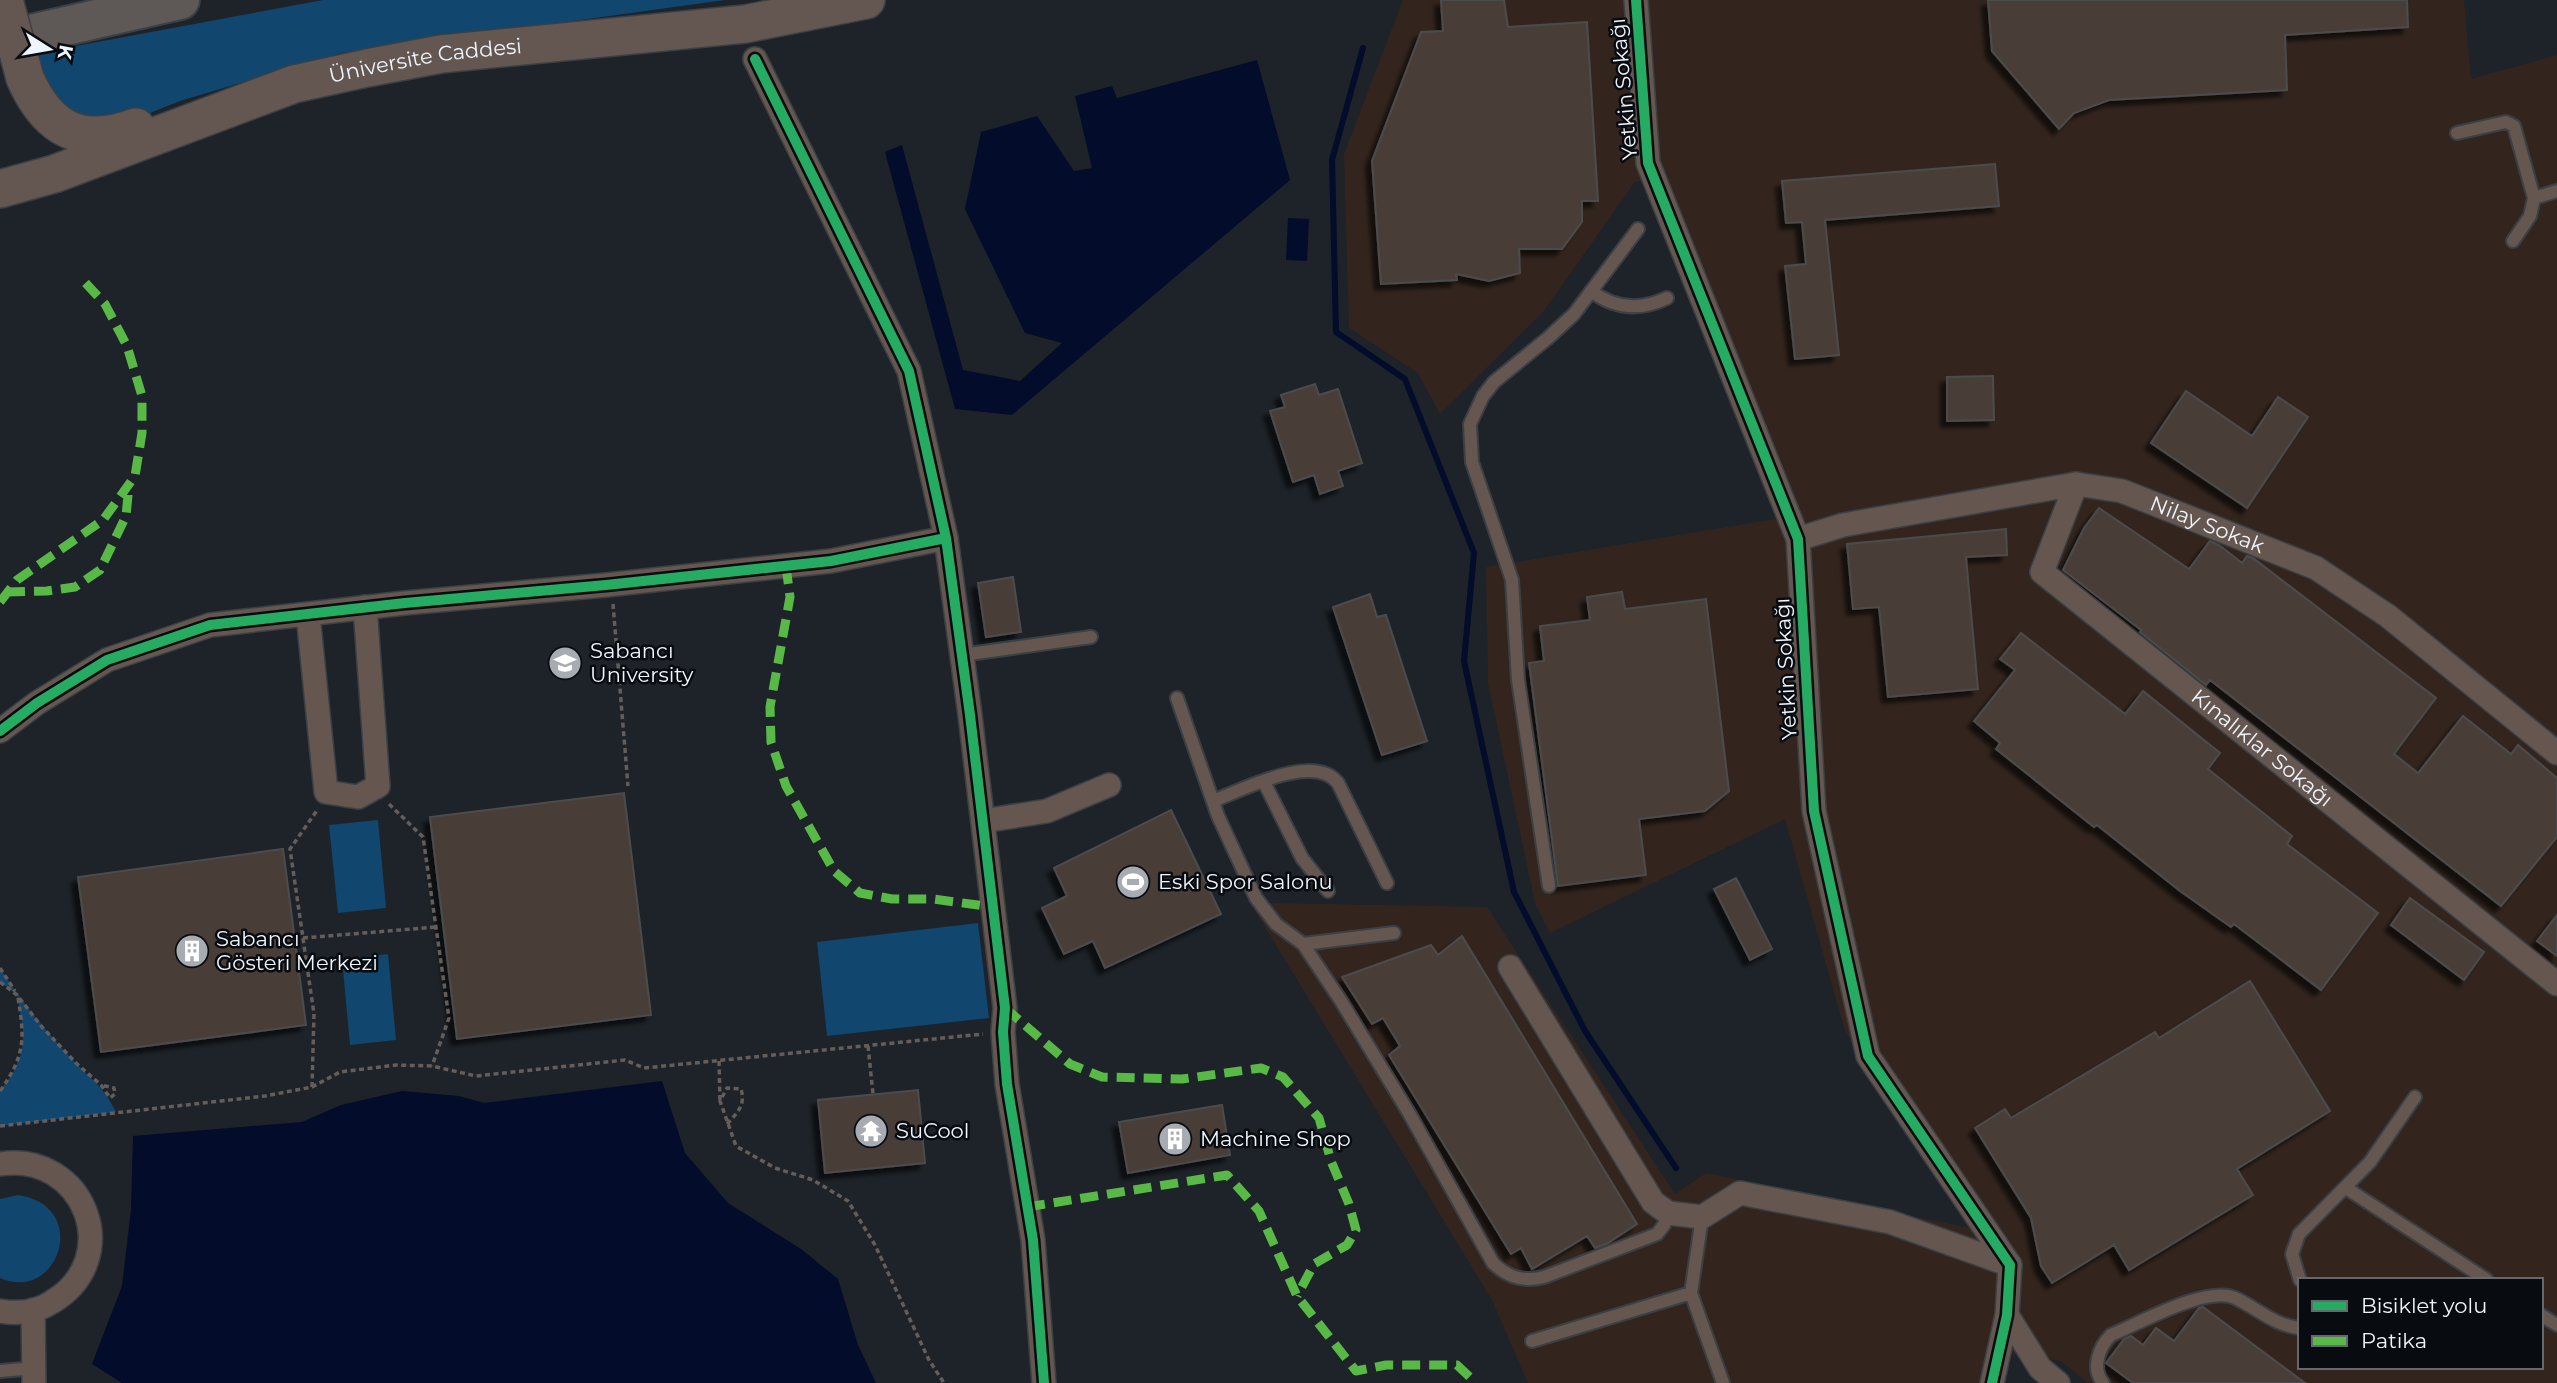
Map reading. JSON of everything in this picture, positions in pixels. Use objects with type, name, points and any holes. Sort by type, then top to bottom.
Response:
[{"type":"highway","points":[[0,41],[180,0]]},
{"type":"main road","points":[[4,0],[25,78],[44,113],[58,126],[78,133],[100,136],[123,131],[186,107],[294,85]]},
{"type":"main road","name":"Üniversite Caddesi","points":[[0,189],[54,174],[294,85],[441,54],[750,41],[866,0]]},
{"type":"street","name":"Yetkin Sokağı","points":[[1636,0],[1648,163],[1798,539],[1814,811],[1868,1056],[2010,1265]]},
{"type":"street","points":[[750,41],[909,371],[946,538],[1005,1008],[1003,1031],[1007,1084],[1033,1240],[1044,1383]]},
{"type":"street","name":"Nilay Sokak","points":[[1798,539],[1843,525],[2076,484],[2122,491],[2316,568],[2388,616],[2557,752]]},
{"type":"street","name":"Kınalıklar Sokağı","points":[[2076,484],[2042,572],[2557,984]]},
{"type":"street","points":[[0,731],[37,703],[107,660],[210,625],[831,561],[946,538]]},
{"type":"street","points":[[308,615],[326,792],[358,797],[379,786],[365,607]]},
{"type":"street","points":[[983,821],[1047,811],[1110,785]]},
{"type":"street","points":[[1510,967],[1653,1202],[1668,1213],[1702,1217],[1740,1193],[1890,1222],[2010,1265],[2007,1315],[1992,1383]]},
{"type":"street","points":[[0,1164],[26,1163],[54,1173],[76,1193],[88,1219],[89,1249],[80,1276],[60,1298],[33,1310],[0,1311]]},
{"type":"street","points":[[33,1310],[35,1378]]},
{"type":"street","points":[[2007,1315],[2040,1368],[2058,1383]]},
{"type":"lane","points":[[2457,133],[2506,122],[2511,123],[2516,131],[2534,198],[2527,223],[2513,241]]},
{"type":"lane","points":[[2534,198],[2557,191]]},
{"type":"lane","points":[[1549,886],[1518,680],[1512,580],[1472,462],[1469,435],[1476,409],[1494,382],[1574,314],[1638,229]]},
{"type":"lane","points":[[1591,291],[1602,299],[1628,307],[1655,304],[1667,298]]},
{"type":"lane","points":[[962,655],[1091,636]]},
{"type":"lane","points":[[1177,698],[1234,855],[1256,898],[1276,924],[1303,944],[1377,1059],[1493,1263],[1499,1269],[1525,1279],[1544,1277],[1657,1234],[1668,1213]]},
{"type":"lane","points":[[1213,801],[1301,771],[1322,771],[1334,778],[1387,883]]},
{"type":"lane","points":[[1264,782],[1301,858],[1328,891]]},
{"type":"lane","points":[[1303,944],[1394,933]]},
{"type":"lane","points":[[2299,1278],[2292,1254],[2295,1240],[2370,1162],[2415,1097]]},
{"type":"lane","points":[[2346,1188],[2484,1278]]},
{"type":"lane","points":[[1702,1217],[1691,1293],[1723,1383]]},
{"type":"lane","points":[[1532,1341],[1691,1293]]},
{"type":"lane","points":[[2103,1383],[2098,1373],[2098,1357],[2105,1341],[2111,1335],[2200,1298],[2221,1295],[2233,1297],[2279,1323],[2298,1328]]},
{"type":"lane","points":[[0,1371],[35,1378]]},
{"type":"path","points":[[612,584],[628,786]]},
{"type":"path","points":[[312,1087],[314,1014],[290,849],[322,803],[326,792]]},
{"type":"path","points":[[381,795],[423,836],[449,1018],[432,1066]]},
{"type":"path","points":[[303,938],[436,928]]},
{"type":"path","points":[[0,968],[42,1027],[77,1065],[101,1084]]},
{"type":"path","points":[[0,982],[17,995],[23,1030],[22,1052],[13,1073],[0,1091]]},
{"type":"path","points":[[0,1126],[265,1096],[312,1087],[340,1072],[396,1065],[432,1066],[476,1076],[625,1060],[644,1068],[1003,1031]]},
{"type":"path","points":[[868,1046],[873,1094]]},
{"type":"path","points":[[719,1061],[720,1101],[736,1146],[775,1168],[813,1180],[848,1201],[875,1245],[929,1360],[944,1383]]},
{"type":"path","points":[[720,1101],[727,1088],[741,1089],[744,1099],[741,1107],[727,1125]]},
{"type":"shaded area","points":[[323,0],[725,0],[341,53],[180,101],[115,127],[69,114],[47,93],[38,53]]},
{"type":"shaded area","points":[[1403,0],[2464,0],[2471,79],[2557,55],[2557,1383],[2088,1383],[2061,1361],[1988,1350],[1981,1383],[1528,1383],[1492,1300],[1237,881],[1251,877],[1266,903],[1487,907],[1675,1194],[1706,1173],[1969,1228],[1845,1031],[1785,819],[1550,933],[1535,903],[1488,683],[1486,567],[1800,515],[1665,173],[1635,182],[1543,312],[1440,414],[1418,373],[1349,328],[1344,154]]},
{"type":"shaded area","points":[[1257,60],[1290,180],[1012,415],[955,409],[885,152],[902,145],[963,370],[1020,381],[1062,343],[1025,333],[965,209],[981,132],[1037,116],[1074,171],[1092,168],[1075,96],[1112,86],[1117,98]]},
{"type":"shaded area","points":[[1288,218],[1309,219],[1307,261],[1286,260]]},
{"type":"shaded area","points":[[378,820],[386,908],[338,913],[329,825]]},
{"type":"shaded area","points":[[978,923],[989,1018],[827,1036],[817,942]]},
{"type":"shaded area","points":[[388,954],[396,1040],[350,1045],[342,959]]},
{"type":"shaded area","points":[[0,968],[34,1015],[101,1089],[116,1112],[0,1126],[0,1091],[13,1073],[22,1052],[23,1030],[17,995],[0,982]]},
{"type":"shaded area","points":[[662,1081],[685,1153],[728,1203],[801,1249],[838,1279],[858,1345],[876,1383],[122,1383],[92,1364],[122,1286],[131,1210],[133,1136],[302,1122],[341,1105],[402,1091],[459,1096],[484,1103]]},
{"type":"shaded area","points":[[18,1195],[41,1203],[55,1216],[60,1233],[58,1250],[51,1266],[38,1278],[20,1282],[0,1278],[0,1199]]},
{"type":"building","points":[[1441,0],[1504,0],[1508,27],[1587,22],[1598,201],[1582,201],[1582,222],[1562,249],[1519,249],[1520,273],[1489,281],[1456,274],[1457,280],[1381,284],[1372,161],[1421,32],[1443,31]]},
{"type":"building","points":[[1988,0],[2407,0],[2408,27],[2285,35],[2287,90],[2109,100],[2074,113],[2059,129],[1992,51]]},
{"type":"building","points":[[1995,164],[1999,206],[1825,220],[1839,355],[1795,359],[1785,266],[1806,264],[1802,222],[1786,223],[1782,181]]},
{"type":"building","points":[[1993,376],[1994,420],[1947,421],[1947,377]]},
{"type":"building","points":[[1315,384],[1319,395],[1338,389],[1362,463],[1338,471],[1343,486],[1320,494],[1314,475],[1293,482],[1270,411],[1285,407],[1281,395]]},
{"type":"building","points":[[2186,391],[2252,436],[2278,397],[2308,417],[2247,508],[2151,443]]},
{"type":"building","points":[[2099,508],[2189,569],[2210,541],[2242,563],[2247,556],[2253,558],[2436,698],[2394,754],[2418,773],[2463,716],[2511,754],[2518,745],[2557,778],[2557,837],[2501,906],[2210,680],[2206,685],[2140,632],[2141,630],[2063,570],[2084,528]]},
{"type":"building","points":[[2006,529],[2007,555],[1966,557],[1978,689],[1888,697],[1879,607],[1853,609],[1847,544]]},
{"type":"building","points":[[1013,577],[1021,632],[986,637],[978,583]]},
{"type":"building","points":[[1622,592],[1625,609],[1706,599],[1729,791],[1705,811],[1639,819],[1646,875],[1558,886],[1529,663],[1544,661],[1540,626],[1590,620],[1587,597]]},
{"type":"building","points":[[1370,594],[1377,617],[1386,615],[1427,741],[1382,755],[1333,607]]},
{"type":"building","points":[[2021,633],[2125,714],[2143,691],[2220,753],[2208,769],[2292,836],[2287,844],[2378,913],[2321,990],[2234,924],[2231,927],[2180,891],[1996,749],[2000,743],[1974,721],[2015,670],[2000,659]]},
{"type":"building","points":[[624,793],[651,1015],[457,1039],[430,817]]},
{"type":"building","name":"Eski Spor Salonu","points":[[1171,810],[1221,914],[1105,968],[1093,941],[1064,954],[1042,908],[1067,896],[1054,868]]},
{"type":"building","name":"Sabancı Gösteri Merkezi","points":[[283,849],[306,1025],[101,1052],[78,877]]},
{"type":"building","points":[[1736,878],[1772,949],[1750,960],[1714,889]]},
{"type":"building","points":[[2410,898],[2484,952],[2464,980],[2391,925]]},
{"type":"building","points":[[2557,915],[2557,956],[2537,941]]},
{"type":"building","points":[[1462,936],[1637,1224],[1608,1243],[1595,1248],[1587,1236],[1532,1269],[1521,1248],[1511,1254],[1389,1055],[1400,1046],[1383,1018],[1372,1024],[1342,977],[1431,945],[1438,955]]},
{"type":"building","points":[[2250,981],[2330,1111],[2237,1169],[2253,1195],[2129,1270],[2114,1245],[2052,1283],[2041,1266],[2031,1218],[1975,1128],[2005,1109],[2011,1118],[2155,1032],[2159,1038]]},
{"type":"building","name":"SuCool","points":[[918,1090],[925,1163],[825,1173],[818,1100]]},
{"type":"building","name":"Machine Shop","points":[[1222,1105],[1230,1155],[1128,1173],[1119,1122]]},
{"type":"building","points":[[2203,1307],[2305,1383],[2133,1383],[2106,1363],[2124,1339],[2131,1336],[2143,1345],[2156,1328],[2174,1341],[2199,1308]]},
{"type":"waterway","points":[[1363,48],[1332,160],[1336,332],[1405,379],[1474,553],[1464,661],[1514,892],[1585,1031],[1676,1168]]},
{"type":"marked path","points":[[0,602],[17,580],[103,520],[135,476],[142,433],[142,396],[127,346],[105,304],[81,278]]},
{"type":"marked path","points":[[7,592],[75,587],[100,570],[126,516],[129,485]]},
{"type":"marked path","points":[[786,566],[790,597],[770,707],[771,742],[786,786],[834,871],[860,893],[892,899],[933,899],[993,907]]},
{"type":"marked path","points":[[1005,1008],[1070,1064],[1102,1077],[1182,1079],[1261,1068],[1283,1077],[1319,1118],[1356,1230],[1347,1245],[1314,1264],[1297,1296]]},
{"type":"marked path","points":[[1027,1207],[1227,1175],[1259,1211],[1297,1296],[1356,1371],[1386,1365],[1457,1365],[1476,1383]]},
{"type":"cycle path","points":[[1636,0],[1648,163],[1798,539],[1814,811],[1868,1056],[2010,1265],[2007,1315],[1992,1383]]},
{"type":"cycle path","points":[[0,731],[37,703],[107,660],[210,625],[831,561],[946,538],[909,371],[755,59]]},
{"type":"cycle path","points":[[946,538],[1005,1008],[1003,1032],[1007,1084],[1033,1240],[1044,1383]]},
{"type":"place","name":"Sabancı University","points":[[565,663]]},
{"type":"place","name":"Eski Spor Salonu","points":[[1133,882]]},
{"type":"place","name":"Sabancı Gösteri Merkezi","points":[[192,951]]},
{"type":"place","name":"SuCool","points":[[871,1131]]},
{"type":"place","name":"Machine Shop","points":[[1175,1139]]}]
